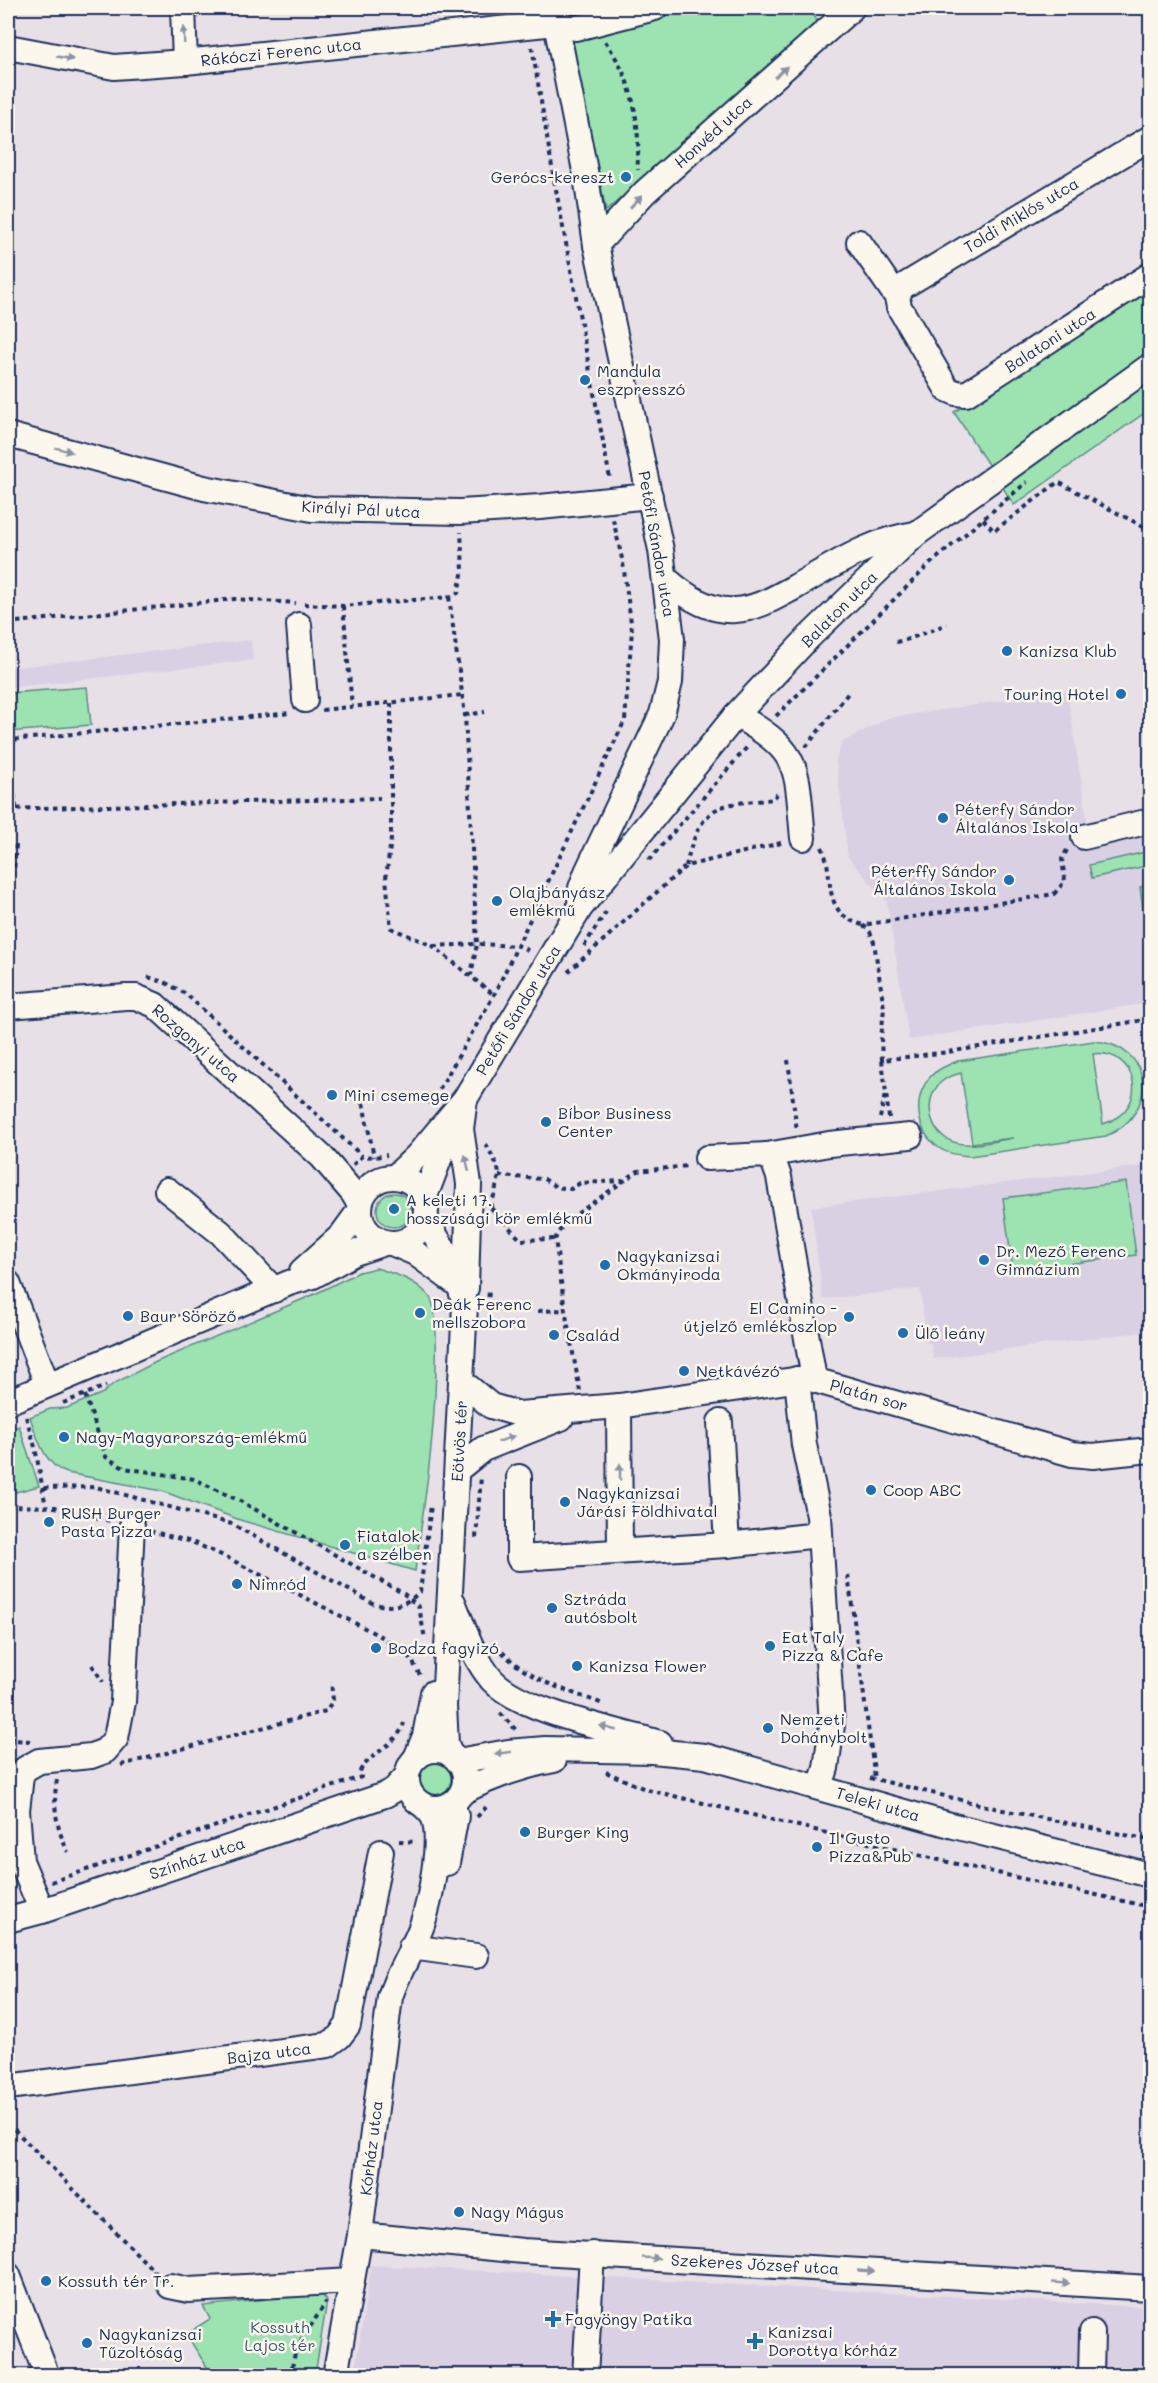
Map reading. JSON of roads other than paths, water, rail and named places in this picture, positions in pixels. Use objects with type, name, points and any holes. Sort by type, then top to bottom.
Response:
[{"type":"street","points":[[183,8],[185,62]]},
{"type":"street","points":[[554,15],[575,28],[655,8]]},
{"type":"street","name":"Honvéd utca","points":[[596,245],[645,192],[837,13]]},
{"type":"street","name":"Rákóczi Ferenc utca","points":[[8,47],[114,67],[185,62],[528,25],[554,15]]},
{"type":"street","name":"Petőfi Sándor utca","points":[[385,1170],[417,1156],[462,1104],[547,959],[580,908],[581,888],[587,872],[667,699],[670,682],[672,639],[666,579],[596,245],[586,176],[554,15]]},
{"type":"street","name":"Toldi Miklós utca","points":[[897,297],[902,287],[1150,138]]},
{"type":"street","points":[[859,242],[897,297]]},
{"type":"street","name":"Balatoni utca","points":[[897,297],[899,307],[947,388],[956,393],[966,394],[1150,275]]},
{"type":"street","name":"Balaton utca","points":[[580,908],[736,715],[809,637],[916,534],[1150,366]]},
{"type":"street","name":"Királyi Pál utca","points":[[8,435],[204,488],[312,509],[460,512],[650,496]]},
{"type":"street","points":[[666,579],[680,591],[703,604],[722,610],[747,608],[768,601],[881,541],[916,534]]},
{"type":"street","points":[[299,625],[312,705]]},
{"type":"street","points":[[736,715],[762,730],[788,753],[796,769],[803,838]]},
{"type":"street","points":[[1084,837],[1150,821]]},
{"type":"street","name":"Rozgonyi utca","points":[[8,1006],[126,997],[145,1000],[167,1013],[322,1157],[353,1193],[360,1208]]},
{"type":"street","points":[[462,1104],[461,1129],[470,1184],[463,1296]]},
{"type":"street","name":"Petőfi Sándor utca","points":[[425,1209],[462,1104]]},
{"type":"street","points":[[707,1158],[768,1155],[829,1144],[910,1136]]},
{"type":"street","points":[[768,1155],[779,1177],[806,1379],[804,1445],[817,1497],[832,1725],[826,1768],[820,1787]]},
{"type":"street","name":"Rozgonyi utca","points":[[322,1157],[362,1176],[385,1170]]},
{"type":"street","points":[[13,1400],[313,1276],[354,1253],[389,1243],[411,1240],[417,1235],[425,1209],[412,1183],[385,1170],[368,1188],[360,1208],[341,1236],[282,1287]]},
{"type":"street","points":[[167,1190],[221,1233],[282,1287]]},
{"type":"street","points":[[360,1208],[366,1228],[389,1243],[416,1253],[463,1296]]},
{"type":"street","name":"Eötvös tér","points":[[412,1767],[425,1736],[428,1700],[450,1597],[469,1471],[462,1381],[463,1296],[455,1268],[425,1209]]},
{"type":"street","points":[[8,1283],[47,1384]]},
{"type":"street","name":"Platán sor","points":[[462,1381],[491,1406],[519,1414],[581,1400],[619,1406],[806,1379],[1072,1454],[1093,1456],[1150,1450]]},
{"type":"street","name":"Platán sor","points":[[469,1471],[483,1449],[581,1400]]},
{"type":"street","points":[[619,1406],[620,1551]]},
{"type":"street","points":[[720,1422],[727,1545]]},
{"type":"street","points":[[519,1477],[519,1558],[727,1545],[819,1534]]},
{"type":"street","points":[[37,1900],[21,1861],[18,1838],[17,1796],[21,1776],[25,1770],[39,1761],[91,1756],[105,1751],[116,1737],[123,1702],[132,1526]]},
{"type":"street","points":[[450,1597],[476,1656],[492,1680],[507,1692],[538,1708],[705,1756]]},
{"type":"street","name":"Eötvös tér","points":[[450,1597],[444,1723],[446,1744],[454,1758]]},
{"type":"street","name":"Teleki utca","points":[[454,1758],[533,1750],[599,1760]]},
{"type":"street","points":[[433,1751],[442,1751],[454,1758],[465,1776],[457,1798],[434,1808],[419,1802],[407,1784],[412,1767],[433,1751]]},
{"type":"street","name":"Teleki utca","points":[[457,1798],[484,1780],[534,1764],[599,1760],[652,1751],[705,1756],[954,1826],[1150,1875]]},
{"type":"street","name":"Színház utca","points":[[8,1920],[37,1900],[377,1798],[394,1790],[412,1767]]},
{"type":"street","name":"Színház utca","points":[[377,1798],[419,1802]]},
{"type":"street","name":"Kórház utca","points":[[334,2376],[360,2235],[388,2010],[394,1982],[422,1925],[435,1911],[440,1900],[444,1836],[456,1816],[457,1798]]},
{"type":"street","name":"Kórház utca","points":[[419,1802],[433,1815],[444,1836]]},
{"type":"street","name":"Bajza utca","points":[[8,2087],[328,2045],[339,2037],[348,2025],[386,1845]]},
{"type":"street","points":[[411,1947],[476,1956]]},
{"type":"street","name":"Szekeres József utca","points":[[360,2235],[523,2251],[1150,2288]]},
{"type":"street","points":[[585,2376],[592,2254]]},
{"type":"street","points":[[8,2275],[47,2376]]},
{"type":"street","points":[[170,2286],[189,2290],[352,2281]]},
{"type":"street","points":[[1091,2376],[1092,2332]]},
{"type":"place","name":"Gerócs-kereszt","points":[[626,177]]},
{"type":"place","name":"Mandula eszpresszó","points":[[585,380]]},
{"type":"place","name":"Kanizsa Klub","points":[[1007,651]]},
{"type":"place","name":"Touring Hotel","points":[[1121,694]]},
{"type":"place","name":"Péterfy Sándor Általános Iskola","points":[[943,818]]},
{"type":"place","name":"Péterffy Sándor Általános Iskola","points":[[1009,880]]},
{"type":"place","name":"Olajbányász emlékmű","points":[[497,901]]},
{"type":"place","name":"Mini csemege","points":[[332,1095]]},
{"type":"place","name":"Bíbor Business Center","points":[[546,1122]]},
{"type":"place","name":"A keleti 17. hosszúsági kör emlékmű","points":[[394,1209]]},
{"type":"place","name":"Dr. Mező Ferenc Gimnázium","points":[[984,1260]]},
{"type":"place","name":"Nagykanizsai Okmányiroda","points":[[605,1265]]},
{"type":"place","name":"Deák Ferenc mellszobora","points":[[420,1313]]},
{"type":"place","name":"Baur Söröző","points":[[128,1316]]},
{"type":"place","name":"El Camino - útjelző emlékoszlop","points":[[849,1317]]},
{"type":"place","name":"Ülő leány","points":[[903,1333]]},
{"type":"place","name":"Család","points":[[554,1335]]},
{"type":"place","name":"Netkávézó","points":[[684,1371]]},
{"type":"place","name":"Nagy-Magyarország-emlékmű","points":[[64,1437]]},
{"type":"place","name":"Coop ABC","points":[[871,1490]]},
{"type":"place","name":"Nagykanizsai Járási Földhivatal","points":[[565,1502]]},
{"type":"place","name":"RUSH Burger Pasta Pizza","points":[[49,1522]]},
{"type":"place","name":"Fiatalok a szélben","points":[[345,1545]]},
{"type":"place","name":"Nimród","points":[[237,1584]]},
{"type":"place","name":"Sztráda autósbolt","points":[[552,1608]]},
{"type":"place","name":"Eat Taly Pizza & Cafe","points":[[770,1646]]},
{"type":"place","name":"Bodza fagyizó","points":[[376,1648]]},
{"type":"place","name":"Kanizsa Flower","points":[[577,1666]]},
{"type":"place","name":"Nemzeti Dohánybolt","points":[[768,1728]]},
{"type":"place","name":"Burger King","points":[[525,1832]]},
{"type":"place","name":"Il Gusto Pizza&Pub","points":[[817,1847]]},
{"type":"place","name":"Nagy Mágus","points":[[459,2212]]},
{"type":"place","name":"Kossuth tér Tr.","points":[[46,2281]]},
{"type":"place","name":"Fagyöngy Patika","points":[[553,2319]]},
{"type":"place","name":"Kanizsai Dorottya kórház","points":[[755,2341]]},
{"type":"place","name":"Nagykanizsai Tűzoltóság","points":[[87,2343]]},
{"type":"park label","name":"Kossuth Lajos tér","points":[[280,2336]]}]
